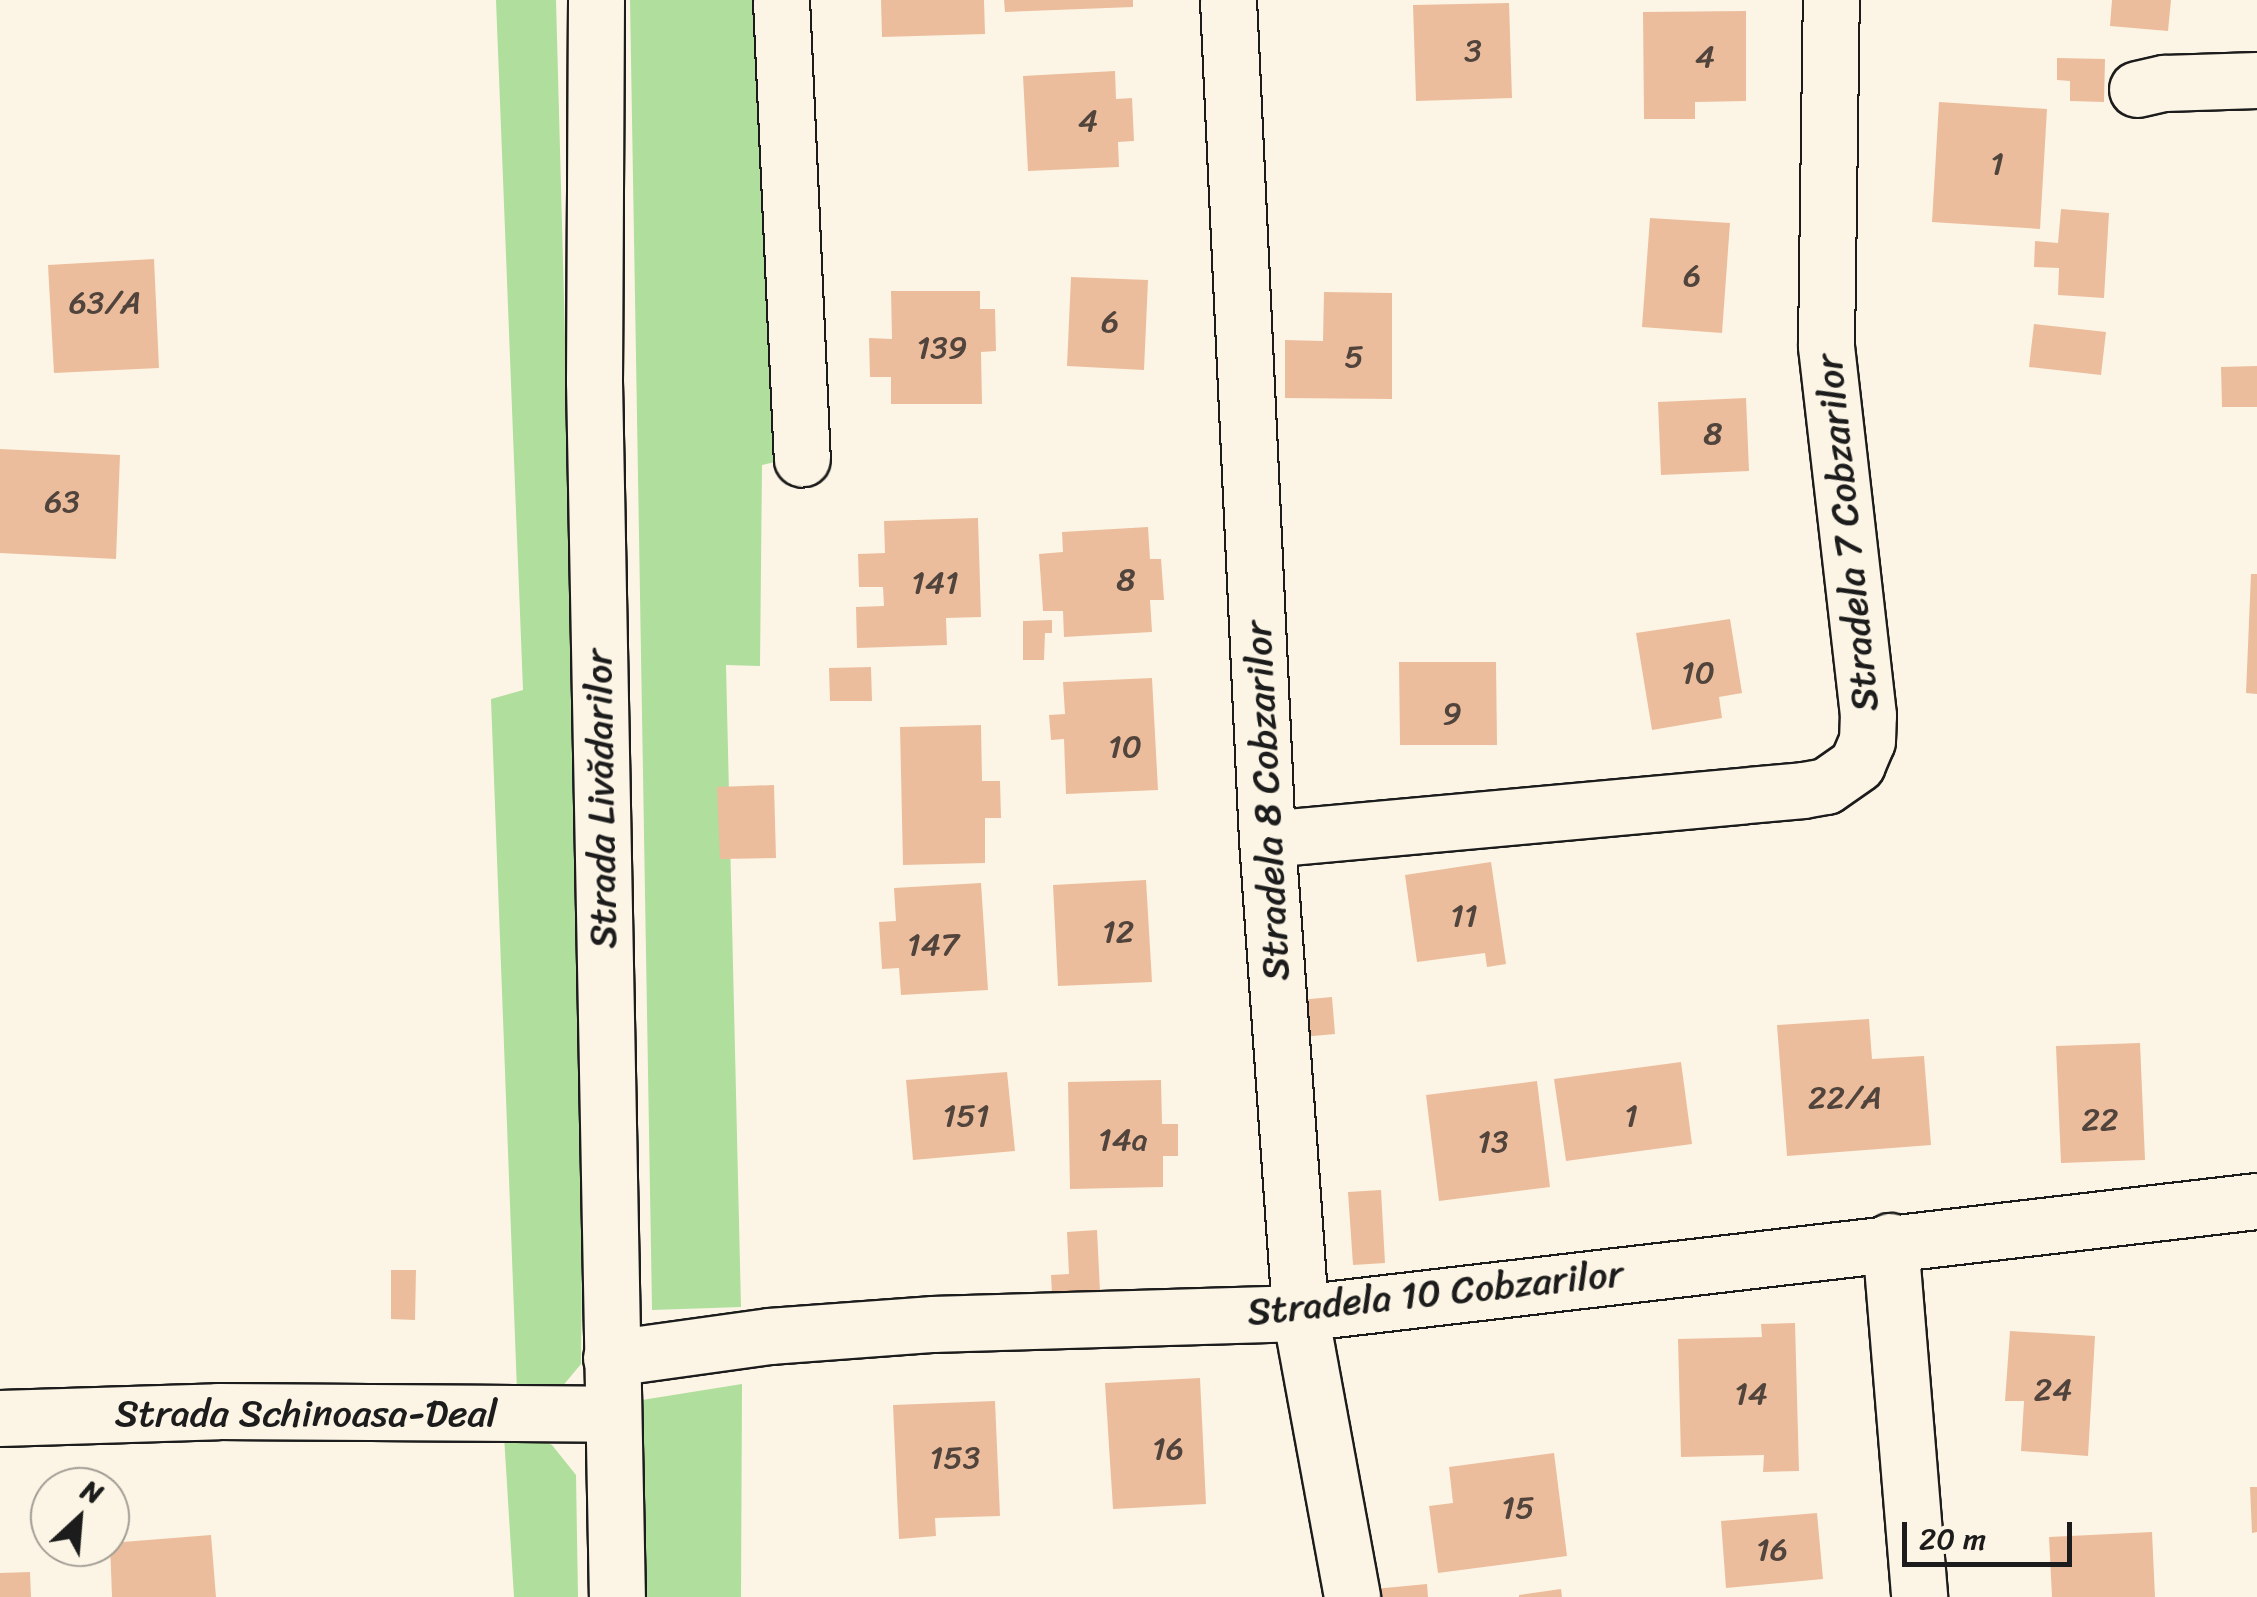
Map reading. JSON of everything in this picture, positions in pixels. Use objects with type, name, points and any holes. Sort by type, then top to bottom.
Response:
[{"type":"street","name":"Strada Livădarilor","points":[[596,0],[594,381],[616,1597]]},
{"type":"street","points":[[781,0],[802,459]]},
{"type":"street","name":"Stradela 8 Cobzarilor","points":[[1228,0],[1268,838],[1300,1313],[1352,1597]]},
{"type":"street","name":"Stradela 7 Cobzarilor","points":[[1268,838],[1803,790],[1826,786],[1857,764],[1867,740],[1868,714],[1826,345],[1831,0]]},
{"type":"street","points":[[2137,89],[2164,82],[2257,80]]},
{"type":"street","name":"Stradela 10 Cobzarilor","points":[[611,1358],[769,1336],[934,1324],[1300,1313],[2257,1201]]},
{"type":"street","points":[[1890,1241],[1918,1597]]},
{"type":"street","name":"Strada Schinoasa-Deal","points":[[0,1418],[218,1411],[612,1414]]},
{"type":"green space","points":[[496,0],[556,0],[584,1048],[581,1364],[561,1388],[517,1391],[491,699],[523,690]]},
{"type":"green space","points":[[630,0],[756,0],[775,462],[762,465],[760,666],[726,665],[741,1307],[652,1310]]},
{"type":"green space","points":[[742,1384],[741,1597],[645,1597],[642,1400]]},
{"type":"green space","points":[[527,1433],[552,1445],[576,1475],[578,1597],[514,1597],[504,1436]]},
{"type":"building","points":[[881,0],[984,0],[985,34],[882,37]]},
{"type":"building","points":[[1004,0],[1133,0],[1133,7],[1005,12]]},
{"type":"building","points":[[2112,0],[2171,0],[2168,31],[2110,26]]},
{"type":"building","points":[[1509,3],[1512,98],[1416,101],[1413,5]]},
{"type":"building","points":[[1746,11],[1746,101],[1695,102],[1695,119],[1644,119],[1643,12]]},
{"type":"building","points":[[2057,58],[2105,59],[2104,102],[2070,101],[2070,81],[2057,80]]},
{"type":"building","points":[[1115,71],[1116,99],[1132,98],[1134,141],[1118,142],[1119,167],[1028,171],[1023,76]]},
{"type":"building","points":[[1939,102],[2047,109],[2040,229],[1932,222]]},
{"type":"building","points":[[2061,209],[2109,213],[2104,298],[2058,295],[2059,268],[2034,267],[2035,241],[2058,243]]},
{"type":"building","points":[[1650,218],[1730,223],[1722,333],[1642,327]]},
{"type":"building","points":[[154,259],[159,368],[54,373],[48,265]]},
{"type":"building","points":[[1071,277],[1148,280],[1144,370],[1067,366]]},
{"type":"building","points":[[891,291],[980,291],[980,309],[995,309],[996,351],[981,352],[982,404],[891,404],[891,377],[870,377],[869,338],[892,339]]},
{"type":"building","points":[[1324,292],[1392,293],[1392,399],[1285,398],[1285,340],[1323,341]]},
{"type":"building","points":[[2034,324],[2106,332],[2101,375],[2029,367]]},
{"type":"building","points":[[2257,366],[2257,407],[2222,407],[2221,367]]},
{"type":"building","points":[[1746,398],[1749,471],[1661,475],[1658,402]]},
{"type":"building","points":[[0,449],[120,455],[116,559],[0,553]]},
{"type":"building","points":[[978,518],[981,617],[946,618],[947,645],[857,648],[856,607],[884,606],[883,587],[859,587],[858,554],[885,553],[884,521]]},
{"type":"building","points":[[1148,527],[1150,559],[1161,559],[1164,600],[1150,600],[1152,632],[1064,637],[1063,611],[1043,611],[1039,554],[1063,552],[1062,532]]},
{"type":"building","points":[[2251,574],[2257,574],[2257,694],[2246,693]]},
{"type":"building","points":[[1730,619],[1742,693],[1719,697],[1722,718],[1652,730],[1636,633]]},
{"type":"building","points":[[1052,620],[1052,633],[1045,633],[1044,660],[1023,660],[1023,621]]},
{"type":"building","points":[[1399,662],[1496,662],[1497,745],[1400,745]]},
{"type":"building","points":[[871,667],[872,701],[830,701],[829,668]]},
{"type":"building","points":[[1152,678],[1158,790],[1066,794],[1064,739],[1051,740],[1049,715],[1065,714],[1063,682]]},
{"type":"building","points":[[981,725],[982,781],[1000,781],[1001,818],[985,818],[985,863],[903,865],[900,727]]},
{"type":"building","points":[[774,785],[776,858],[720,859],[717,787]]},
{"type":"building","points":[[1491,862],[1506,964],[1487,967],[1485,953],[1417,962],[1405,875]]},
{"type":"building","points":[[1146,880],[1152,982],[1058,986],[1053,885]]},
{"type":"building","points":[[981,883],[988,990],[901,995],[899,968],[882,969],[879,922],[896,921],[894,888]]},
{"type":"building","points":[[1332,997],[1335,1034],[1291,1038],[1288,1001]]},
{"type":"building","points":[[1869,1019],[1872,1059],[1924,1056],[1931,1145],[1787,1156],[1777,1025]]},
{"type":"building","points":[[2140,1043],[2145,1160],[2061,1163],[2056,1046]]},
{"type":"building","points":[[1681,1062],[1692,1144],[1566,1161],[1554,1079]]},
{"type":"building","points":[[1007,1072],[1015,1151],[913,1160],[906,1080]]},
{"type":"building","points":[[1161,1080],[1162,1124],[1178,1124],[1178,1156],[1163,1156],[1163,1187],[1070,1189],[1068,1082]]},
{"type":"building","points":[[1537,1081],[1550,1187],[1439,1201],[1426,1095]]},
{"type":"building","points":[[1381,1190],[1385,1263],[1353,1265],[1348,1192]]},
{"type":"building","points":[[1097,1230],[1100,1291],[1052,1294],[1051,1275],[1069,1274],[1067,1232]]},
{"type":"building","points":[[391,1270],[416,1270],[415,1320],[391,1319]]},
{"type":"building","points":[[1795,1323],[1799,1471],[1763,1472],[1764,1455],[1681,1457],[1678,1339],[1762,1337],[1761,1324]]},
{"type":"building","points":[[2010,1331],[2095,1336],[2088,1456],[2021,1451],[2024,1401],[2005,1401]]},
{"type":"building","points":[[1200,1378],[1206,1504],[1113,1509],[1105,1383]]},
{"type":"building","points":[[995,1401],[1000,1516],[935,1518],[936,1536],[899,1539],[893,1405]]},
{"type":"building","points":[[1554,1453],[1567,1556],[1438,1573],[1429,1506],[1453,1503],[1449,1467]]},
{"type":"building","points":[[2250,1487],[2257,1487],[2257,1532],[2252,1533]]},
{"type":"building","points":[[1817,1513],[1823,1579],[1726,1588],[1721,1521]]},
{"type":"building","points":[[2152,1532],[2155,1597],[2052,1597],[2049,1537]]},
{"type":"building","points":[[211,1535],[216,1597],[112,1597],[111,1567],[130,1567],[130,1541]]},
{"type":"building","points":[[30,1572],[31,1597],[0,1597],[0,1573]]},
{"type":"building","points":[[1427,1584],[1428,1597],[1374,1597],[1374,1589]]},
{"type":"building","points":[[1561,1589],[1562,1597],[1519,1597],[1519,1595]]}]
